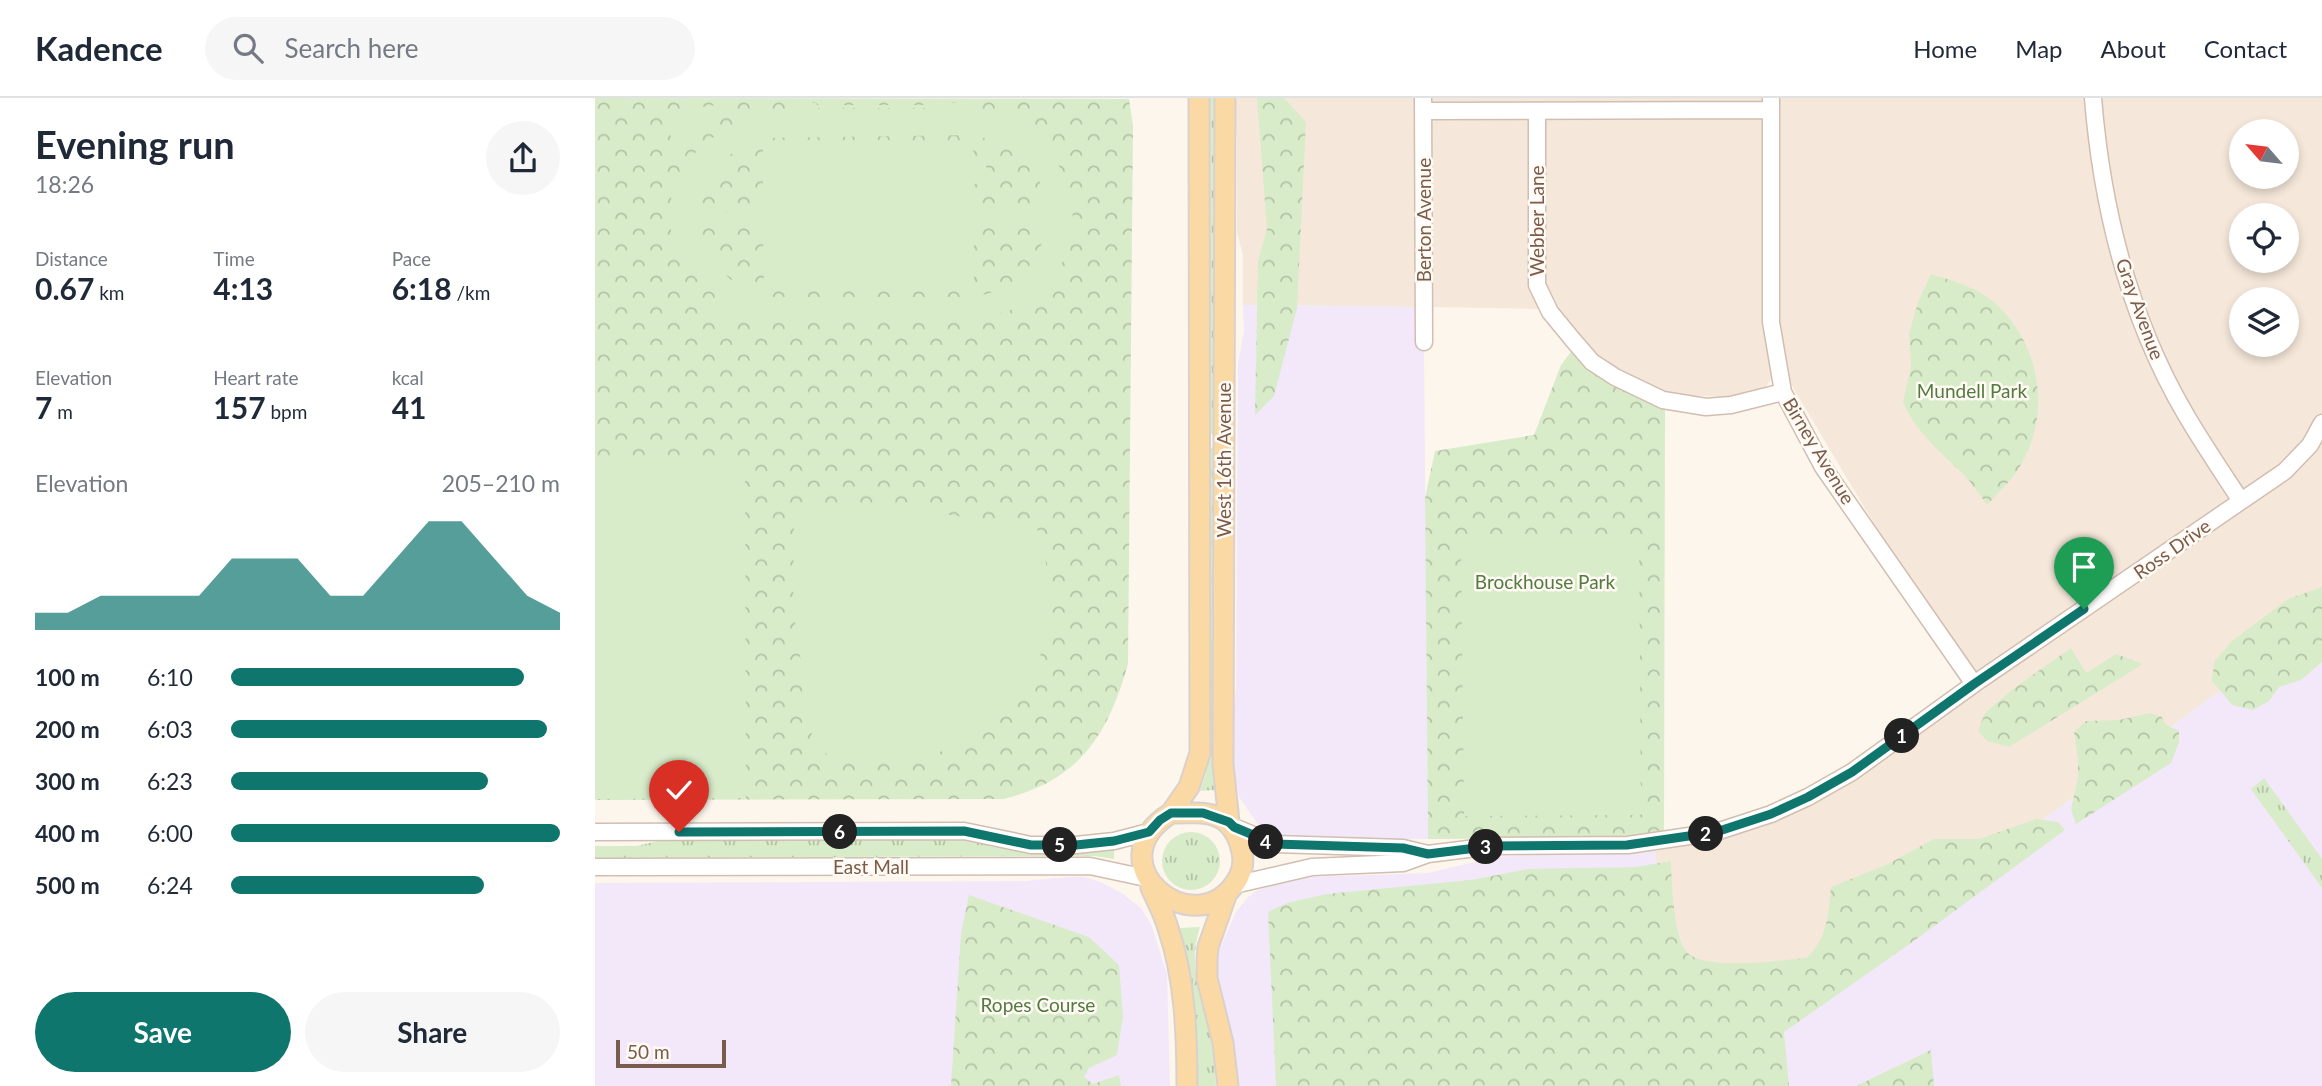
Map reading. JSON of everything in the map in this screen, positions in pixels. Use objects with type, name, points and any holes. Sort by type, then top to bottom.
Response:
[{"type":"main road","name":"West 16th Avenue","points":[[1171,813],[1189,787],[1200,753],[1199,98]]},
{"type":"main road","name":"West 16th Avenue","points":[[1224,98],[1223,752],[1231,825]]},
{"type":"main road","points":[[1187,1086],[1179,972],[1168,927],[1148,881],[1142,858],[1149,832],[1171,813],[1203,813],[1231,825],[1243,859],[1241,874],[1231,889],[1207,947],[1207,978],[1223,1043],[1228,1086]]},
{"type":"main road","points":[[1148,881],[1173,902],[1193,905],[1210,903],[1231,889]]},
{"type":"street","name":"Gray Avenue","points":[[2093,98],[2100,167],[2108,209],[2141,322],[2185,414],[2241,501]]},
{"type":"street","points":[[1423,104],[1537,111],[1771,104]]},
{"type":"street","name":"Berton Avenue","points":[[1423,104],[1425,342]]},
{"type":"street","name":"Birney Avenue","points":[[1771,104],[1771,322],[1783,391],[1823,467],[1974,684]]},
{"type":"street","name":"Webber Lane","points":[[1537,111],[1537,285],[1550,312],[1573,340],[1593,362],[1615,377],[1663,400],[1706,407],[1731,405],[1783,391]]},
{"type":"street","name":"Ross Drive","points":[[1231,889],[1312,867],[1403,863],[1428,854],[1492,846],[1627,845],[1716,832],[1771,814],[1852,772],[1974,684],[2285,471],[2310,445],[2322,424]]},
{"type":"street","name":"Ross Drive","points":[[1231,825],[1275,844],[1403,848],[1428,854]]},
{"type":"street","name":"East Mall","points":[[595,832],[964,831],[1031,845],[1076,845],[1114,841],[1149,832]]},
{"type":"street","name":"East Mall","points":[[595,867],[1090,866],[1148,881]]},
{"type":"shaded area","points":[[1234,98],[1417,98],[1418,307],[1243,305],[1243,255],[1237,232],[1237,137],[1234,136]]},
{"type":"shaded area","points":[[1427,98],[2322,98],[2322,617],[1832,973],[1666,990],[1655,851],[1734,835],[1806,806],[1834,791],[1975,694],[1788,379],[1772,378],[1764,389],[1729,397],[1677,395],[1640,383],[1612,367],[1584,342],[1550,296],[1542,309],[1431,307]]},
{"type":"shaded area","points":[[1243,305],[1418,307],[1424,342],[1428,839],[1283,837],[1257,823],[1239,797],[1232,754],[1232,724],[1236,688],[1238,364],[1244,331]]},
{"type":"shaded area","points":[[2322,617],[2322,1086],[1238,1086],[1231,1030],[1215,985],[1216,957],[1236,912],[1248,897],[1258,890],[1283,881],[1311,877],[1428,873],[1496,857],[1655,851],[1666,990],[1832,973]]},
{"type":"shaded area","points":[[1084,877],[1101,882],[1123,894],[1141,908],[1151,924],[1167,974],[1170,1086],[595,1086],[595,883],[1024,881]]},
{"type":"green space","points":[[595,98],[1129,99],[1133,126],[1128,664],[1111,713],[1100,733],[1071,767],[1029,791],[1003,799],[595,800]]},
{"type":"green space","points":[[1209,98],[1215,98],[1214,434],[1209,434]]},
{"type":"green space","points":[[1257,98],[1284,98],[1306,122],[1297,308],[1274,396],[1255,415],[1258,261],[1267,229]]},
{"type":"green space","points":[[794,103],[960,103],[960,111],[937,108],[817,108],[816,111],[794,111]]},
{"type":"green space","points":[[722,104],[726,108],[725,111],[684,153],[671,137],[663,113]]},
{"type":"green space","points":[[1033,111],[1032,133],[1050,153],[1063,175],[1071,198],[1073,223],[1069,247],[1059,269],[1043,289],[1021,305],[1003,313],[970,319],[719,319],[719,296],[687,268],[677,250],[671,231],[673,192],[681,172],[694,154],[714,137],[748,120],[785,113]],"holes":[[[969,135],[998,143],[1023,159],[1040,182],[1047,211],[996,212],[974,207],[974,185],[989,172],[983,161],[974,161],[973,142],[763,143],[763,209],[751,212],[700,213],[706,187],[719,165],[738,149],[762,138]],[[1047,220],[1039,250],[1022,274],[997,290],[967,297],[773,297],[758,294],[745,289],[723,273],[708,251],[700,223],[750,221],[763,224],[764,289],[974,288],[974,227],[997,221]]]},
{"type":"green space","name":"Mundell Park","points":[[1931,274],[1975,290],[2000,308],[2015,325],[2034,368],[2038,414],[2033,437],[2016,472],[1987,505],[1966,477],[1922,432],[1903,402],[1911,367],[1909,333],[1918,302]]},
{"type":"green space","name":"Brockhouse Park","points":[[1573,349],[1665,406],[1664,834],[1615,838],[1428,839],[1425,498],[1435,451],[1534,435],[1561,365]]},
{"type":"green space","points":[[1208,448],[1213,448],[1212,707],[1215,790],[1200,791],[1206,773],[1208,737]]},
{"type":"green space","points":[[745,458],[746,798],[595,799],[595,459]]},
{"type":"green space","points":[[805,507],[904,508],[1037,528],[1049,583],[1049,618],[1043,648],[1030,676],[1013,701],[990,723],[965,740],[937,753],[907,761],[861,762],[814,750],[793,609],[794,518]]},
{"type":"green space","points":[[1639,539],[1641,815],[1464,816],[1461,540]]},
{"type":"green space","points":[[2322,587],[2322,662],[2301,680],[2279,687],[2269,701],[2253,710],[2232,705],[2212,681],[2214,662],[2232,641],[2288,599]]},
{"type":"green space","points":[[2071,648],[2086,673],[2116,654],[2143,664],[2009,747],[1987,741],[1978,731],[1985,713],[2013,689]]},
{"type":"green space","points":[[2150,713],[2162,717],[2165,724],[2179,731],[2179,742],[2171,763],[2076,824],[2071,809],[2078,778],[2074,732],[2086,721],[2119,720]]},
{"type":"green space","points":[[2264,778],[2322,859],[2322,888],[2251,789]]},
{"type":"green space","points":[[2036,819],[2058,822],[2065,830],[1784,1032],[1789,1086],[1276,1086],[1268,912],[1287,903],[1327,894],[1471,880],[1528,869],[1636,867],[1671,861],[1678,933],[1686,951],[1708,961],[1725,963],[1807,958],[1823,934],[1831,887],[1888,864],[1934,839],[1979,839]]},
{"type":"green space","points":[[1185,832],[1197,832],[1212,840],[1220,855],[1220,867],[1212,882],[1197,890],[1185,890],[1170,882],[1162,867],[1162,855],[1170,840]]},
{"type":"green space","points":[[949,837],[1114,849],[1114,859],[1095,856],[595,858],[595,846],[636,846],[667,839]]},
{"type":"green space","name":"Ropes Course","points":[[969,895],[1089,937],[1119,965],[1123,1016],[1117,1055],[1089,1068],[1084,1077],[1093,1084],[1119,1075],[1121,1086],[951,1086],[961,933]]},
{"type":"green space","points":[[1200,927],[1196,943],[1195,971],[1212,1047],[1216,1086],[1194,1086],[1191,986],[1180,928]]},
{"type":"green space","points":[[1931,1050],[1934,1086],[1856,1086]]},
{"type":"route","points":[[679,832],[964,831],[1031,845],[1076,845],[1114,841],[1149,832],[1171,813],[1203,813],[1275,844],[1403,848],[1428,854],[1492,846],[1627,845],[1662,841],[1716,832],[1771,814],[1808,797],[1852,772],[2084,609]]}]
